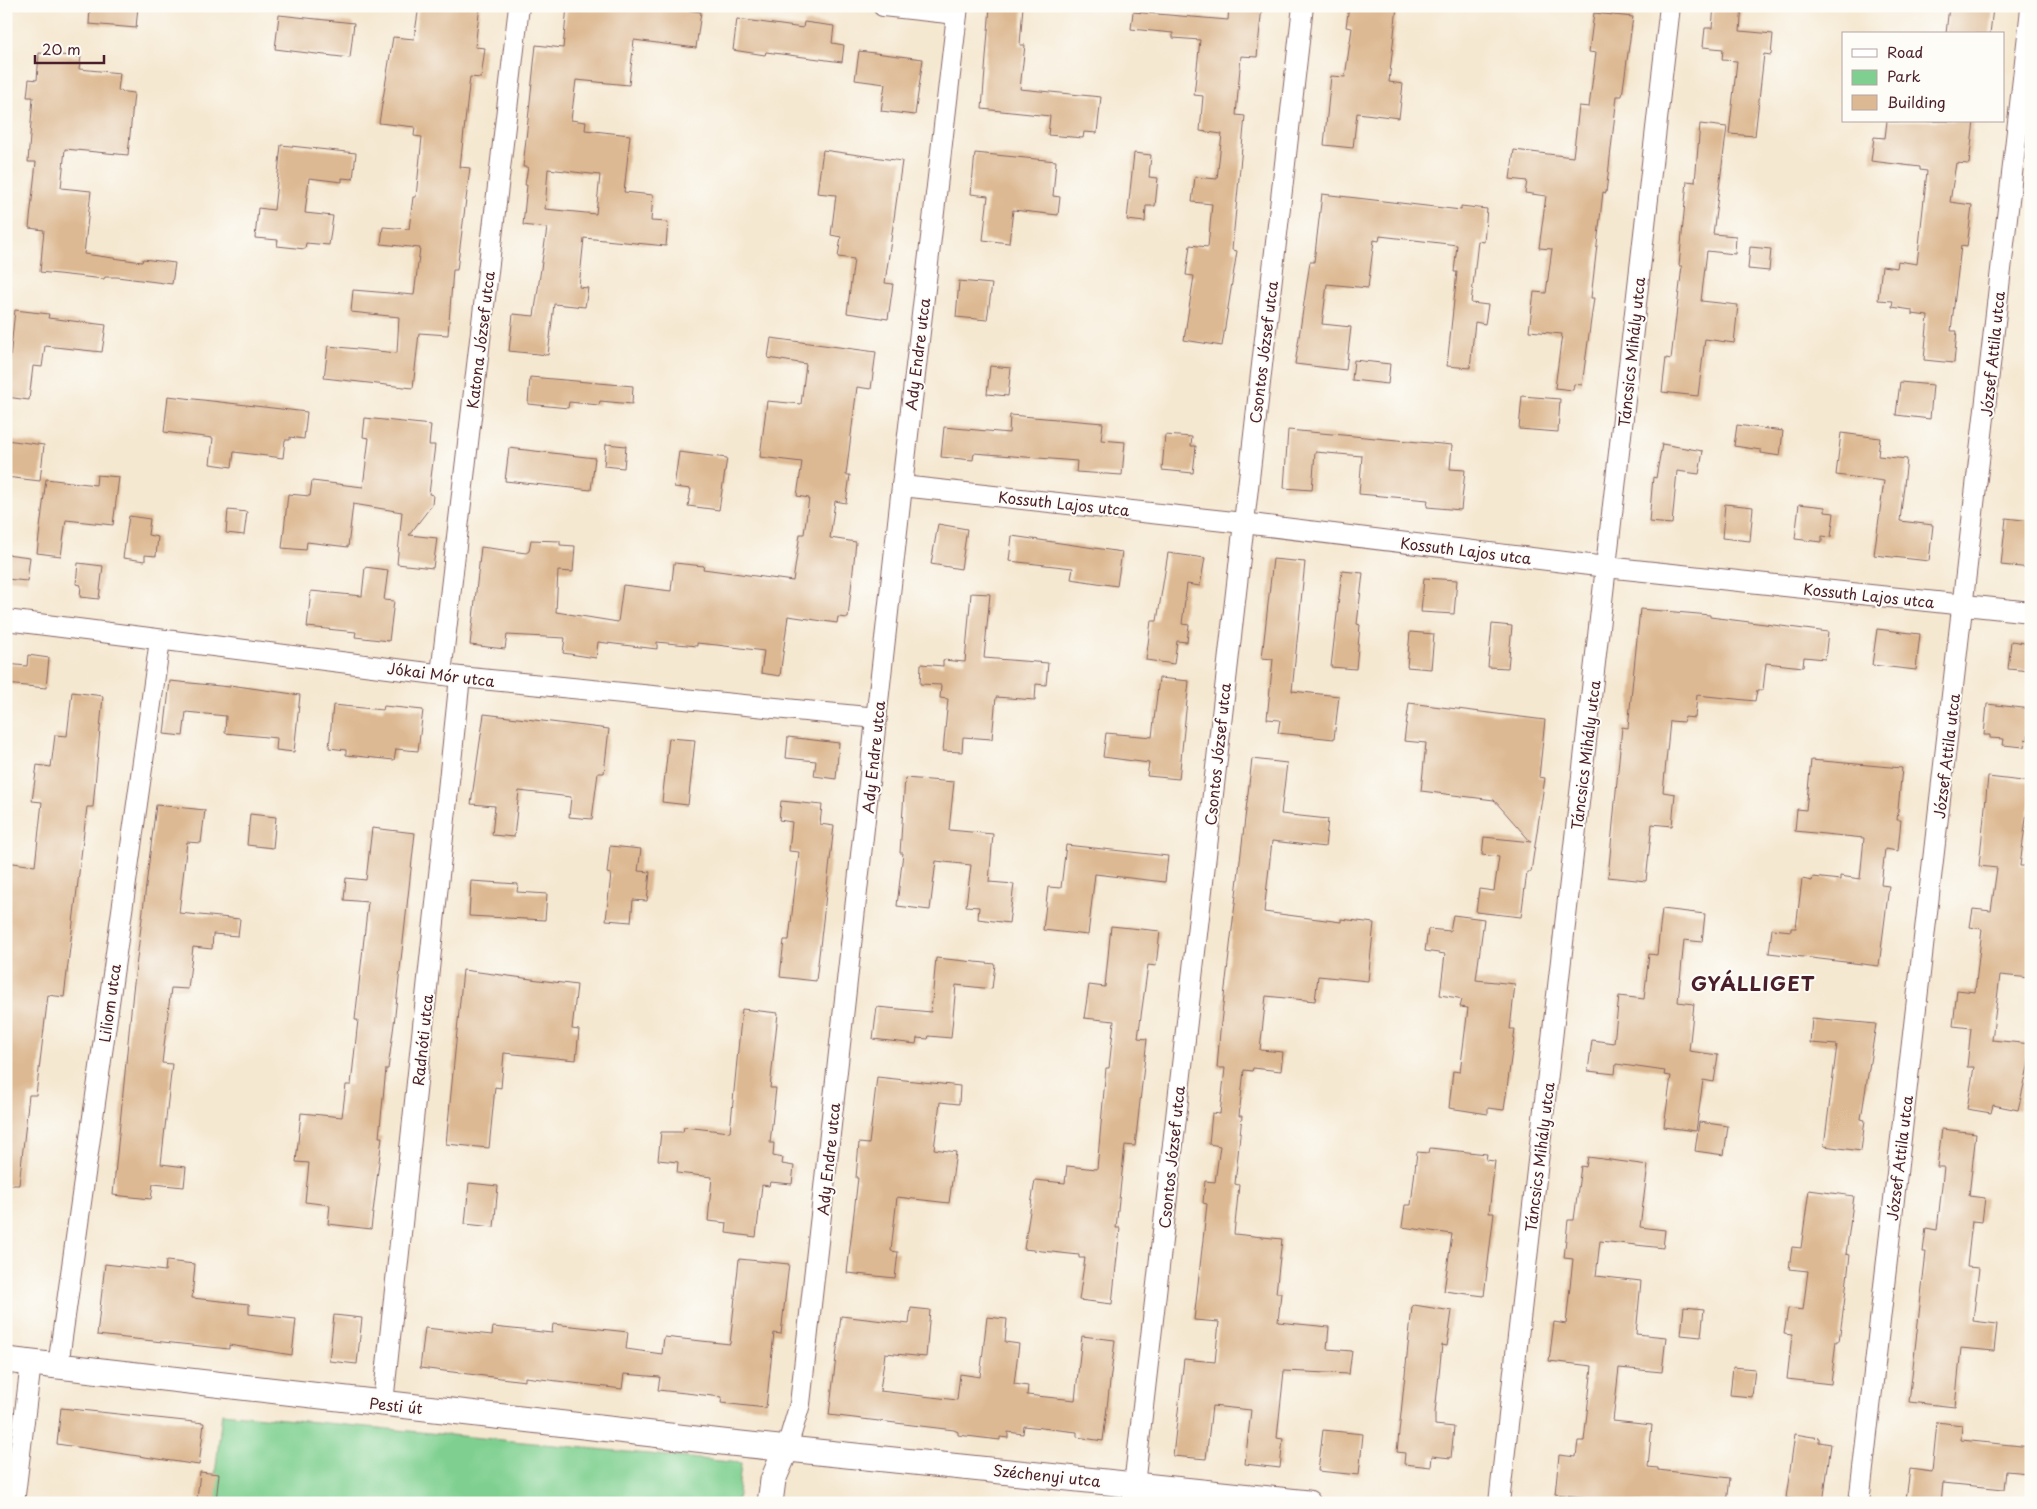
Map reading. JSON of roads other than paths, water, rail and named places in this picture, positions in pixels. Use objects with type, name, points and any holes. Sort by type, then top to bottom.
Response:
[{"type":"street","name":"Katona József utca","points":[[440,674],[519,6]]},
{"type":"street","points":[[883,6],[958,10]]},
{"type":"street","name":"Csontos József utca","points":[[1133,1493],[1303,6]]},
{"type":"street","name":"Táncsics Mihály utca","points":[[1499,1503],[1670,6]]},
{"type":"street","name":"József Attila utca","points":[[1859,1503],[1964,605],[2031,9]]},
{"type":"street","name":"Ady Endre utca","points":[[770,1503],[773,1480],[787,1447],[800,1404],[902,486],[958,10]]},
{"type":"street","name":"Kossuth Lajos utca","points":[[902,486],[1243,522],[1606,567],[2031,612]]},
{"type":"street","name":"Jókai Mór utca","points":[[6,620],[460,677],[877,718]]},
{"type":"street","name":"Liliom utca","points":[[58,1366],[160,640]]},
{"type":"street","name":"Radnóti utca","points":[[383,1403],[460,677]]},
{"type":"street","name":"Pesti út","points":[[6,1360],[787,1447]]},
{"type":"street","points":[[14,1503],[31,1363]]},
{"type":"street","name":"Széchenyi utca","points":[[787,1447],[1133,1493],[1308,1503]]},
{"type":"district","name":"GYÁLLIGET","points":[[1753,983]]}]
